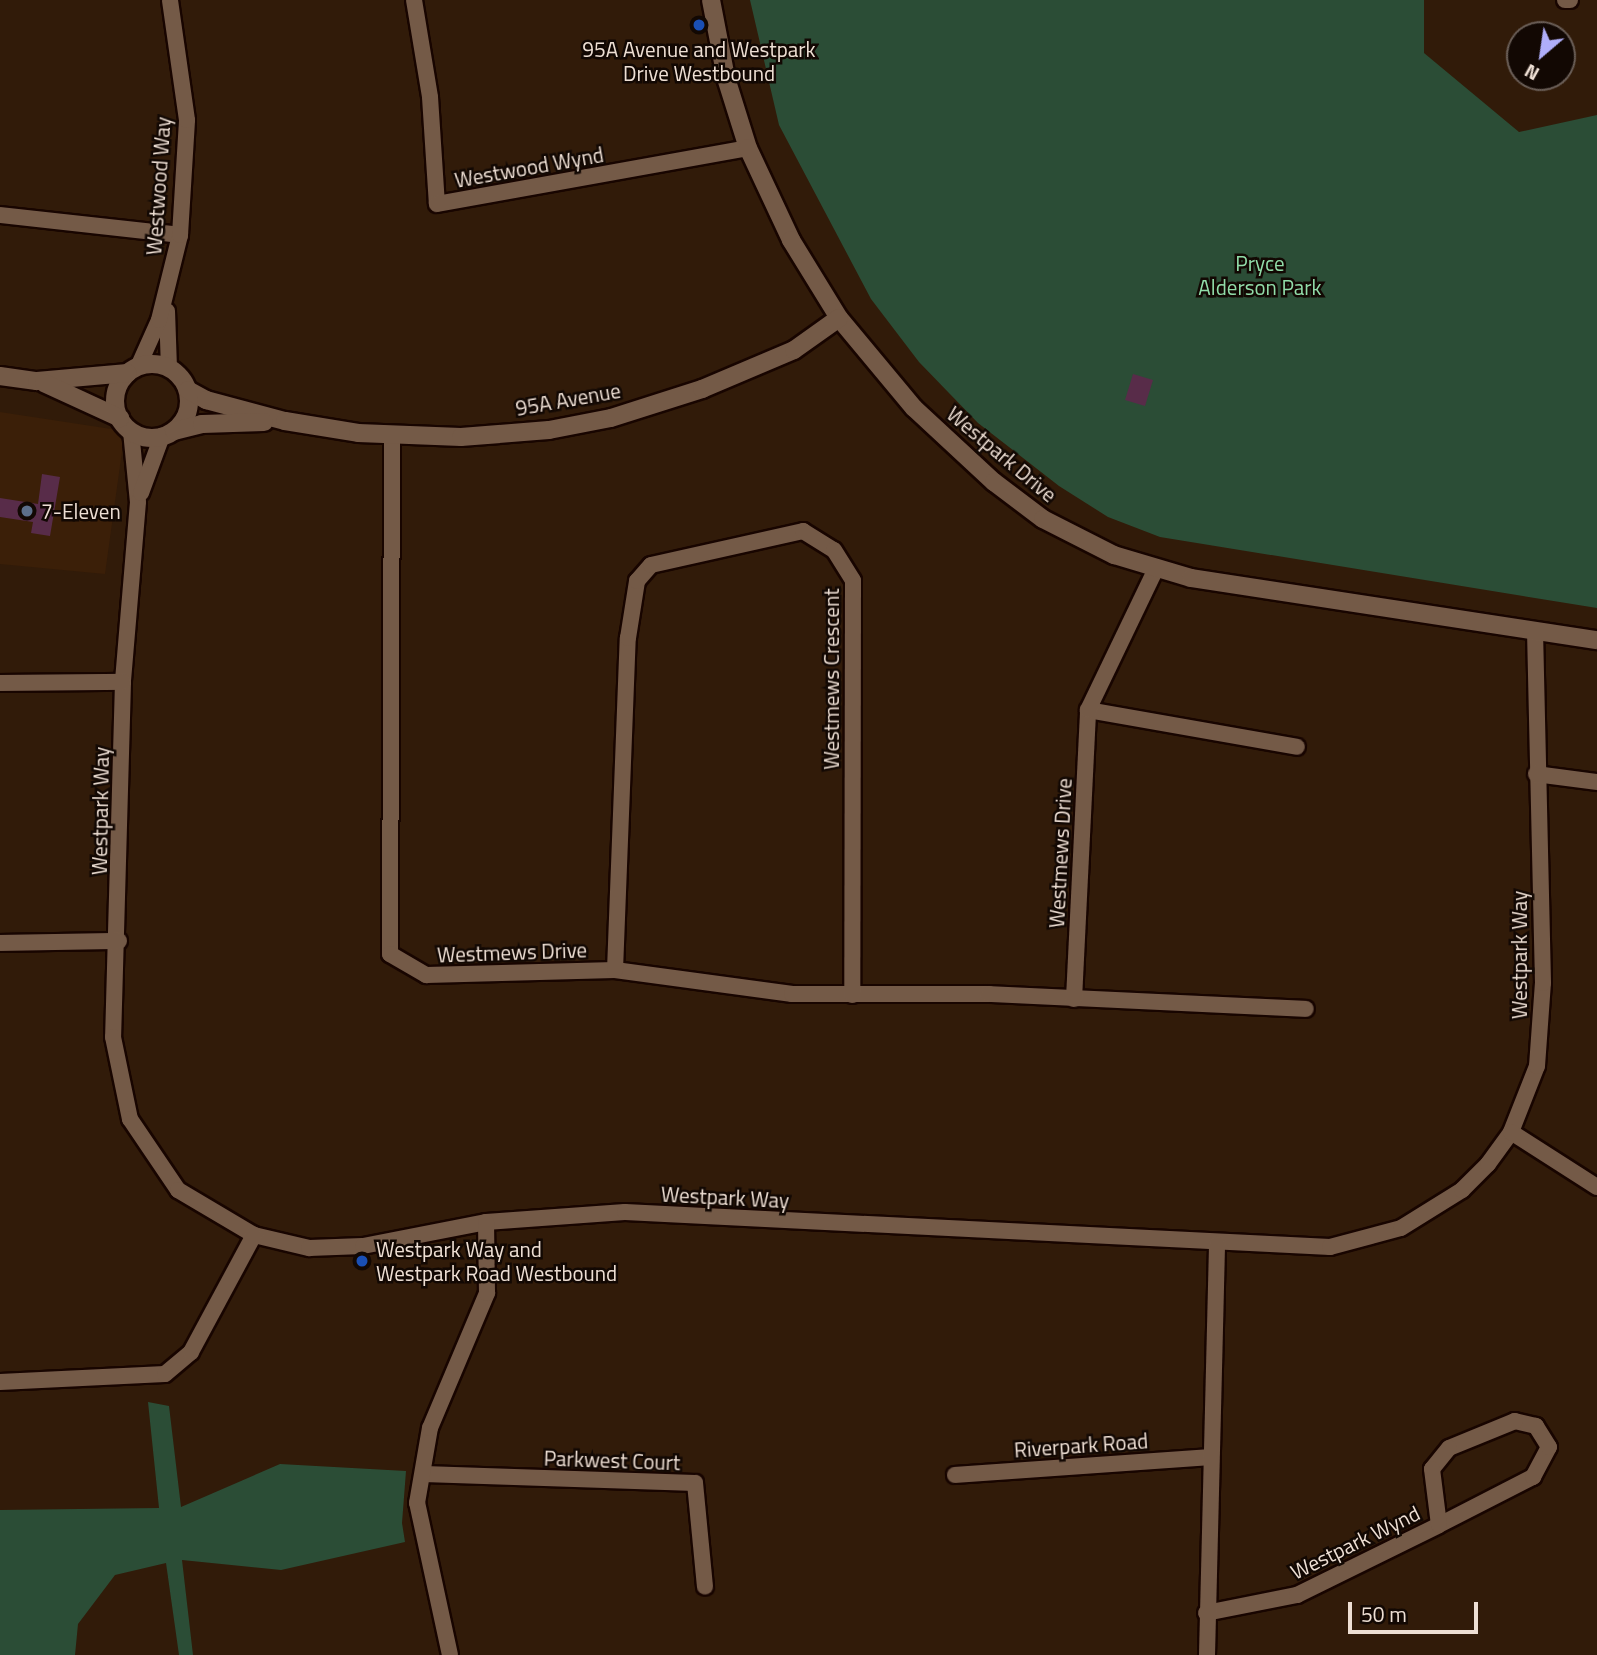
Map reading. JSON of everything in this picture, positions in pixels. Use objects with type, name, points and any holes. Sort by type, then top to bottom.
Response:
[{"type":"street","name":"Westwood Way","points":[[133,370],[168,291],[180,235],[187,120],[170,0]]},
{"type":"street","name":"Westwood Wynd","points":[[414,0],[430,97],[438,204],[748,148]]},
{"type":"street","name":"Westpark Drive","points":[[711,0],[726,78],[748,148],[791,240],[839,318],[914,408],[995,482],[1079,539],[1156,569],[1597,640]]},
{"type":"street","points":[[1565,0],[1570,0]]},
{"type":"street","points":[[0,215],[180,235]]},
{"type":"street","name":"Westwood Way","points":[[168,291],[169,368]]},
{"type":"street","name":"95A Avenue","points":[[188,390],[206,400],[285,421],[392,434],[461,437],[549,430],[611,418],[702,389],[794,350],[839,318]]},
{"type":"street","points":[[0,376],[37,381],[169,368],[188,390],[188,410],[165,435],[125,424],[37,381]]},
{"type":"street","points":[[125,424],[115,400],[133,370]]},
{"type":"street","name":"95A Avenue","points":[[165,435],[202,424],[285,421]]},
{"type":"street","name":"Westpark Way","points":[[125,424],[138,502],[123,682],[119,941],[113,1037],[130,1119],[178,1190],[254,1235],[309,1248],[363,1246],[486,1222],[625,1212],[1217,1244],[1330,1247],[1401,1228],[1462,1190],[1511,1132],[1537,1066],[1544,983],[1536,774],[1535,631]]},
{"type":"street","name":"Westmews Drive","points":[[392,434],[390,954],[425,975],[615,970],[792,994],[1074,999],[1306,1009]]},
{"type":"street","name":"Westpark Way","points":[[138,502],[165,435]]},
{"type":"street","name":"Westmews Crescent","points":[[615,970],[628,638],[637,581],[651,565],[803,531],[834,550],[853,581],[852,995]]},
{"type":"street","name":"Westmews Drive","points":[[1074,999],[1088,710],[1156,569]]},
{"type":"street","points":[[0,682],[123,682]]},
{"type":"street","points":[[1088,710],[1297,747]]},
{"type":"street","points":[[1536,774],[1597,782]]},
{"type":"street","points":[[0,943],[119,941]]},
{"type":"street","points":[[1511,1132],[1597,1187]]},
{"type":"street","points":[[450,1655],[419,1524],[430,1428],[487,1293],[486,1222]]},
{"type":"street","points":[[0,1382],[165,1374],[191,1352],[254,1235]]},
{"type":"street","points":[[1207,1655],[1217,1244]]},
{"type":"street","name":"Westpark Wynd","points":[[1206,1613],[1297,1595],[1438,1525],[1533,1477],[1549,1447],[1536,1426],[1515,1421],[1449,1448],[1432,1469],[1438,1525]]},
{"type":"street","name":"Riverpark Road","points":[[955,1475],[1210,1457]]},
{"type":"street","name":"Parkwest Court","points":[[424,1474],[695,1483],[705,1587]]},
{"type":"shaded area","points":[[0,412],[118,430],[123,444],[105,574],[0,564]]},
{"type":"green space","name":"Pryce Alderson Park","points":[[750,0],[1424,0],[1424,53],[1519,132],[1597,115],[1597,608],[1160,537],[1108,517],[1059,486],[978,423],[919,362],[871,299],[779,125]]},
{"type":"green space","points":[[148,1402],[169,1406],[181,1507],[280,1464],[406,1471],[402,1523],[405,1542],[281,1570],[182,1560],[193,1655],[179,1655],[166,1563],[115,1575],[78,1624],[75,1655],[0,1655],[0,1510],[159,1508]]},
{"type":"building","points":[[1133,374],[1153,380],[1145,406],[1125,400]]},
{"type":"building","name":"7-Eleven","points":[[42,474],[60,477],[50,536],[31,533],[33,522],[0,517],[0,498],[38,504]]},
{"type":"place","name":"95A Avenue and Westpark Drive Westbound","points":[[699,25]]},
{"type":"place","name":"7-Eleven","points":[[27,511]]},
{"type":"place","name":"Westpark Way and Westpark Road Westbound","points":[[362,1261]]}]
